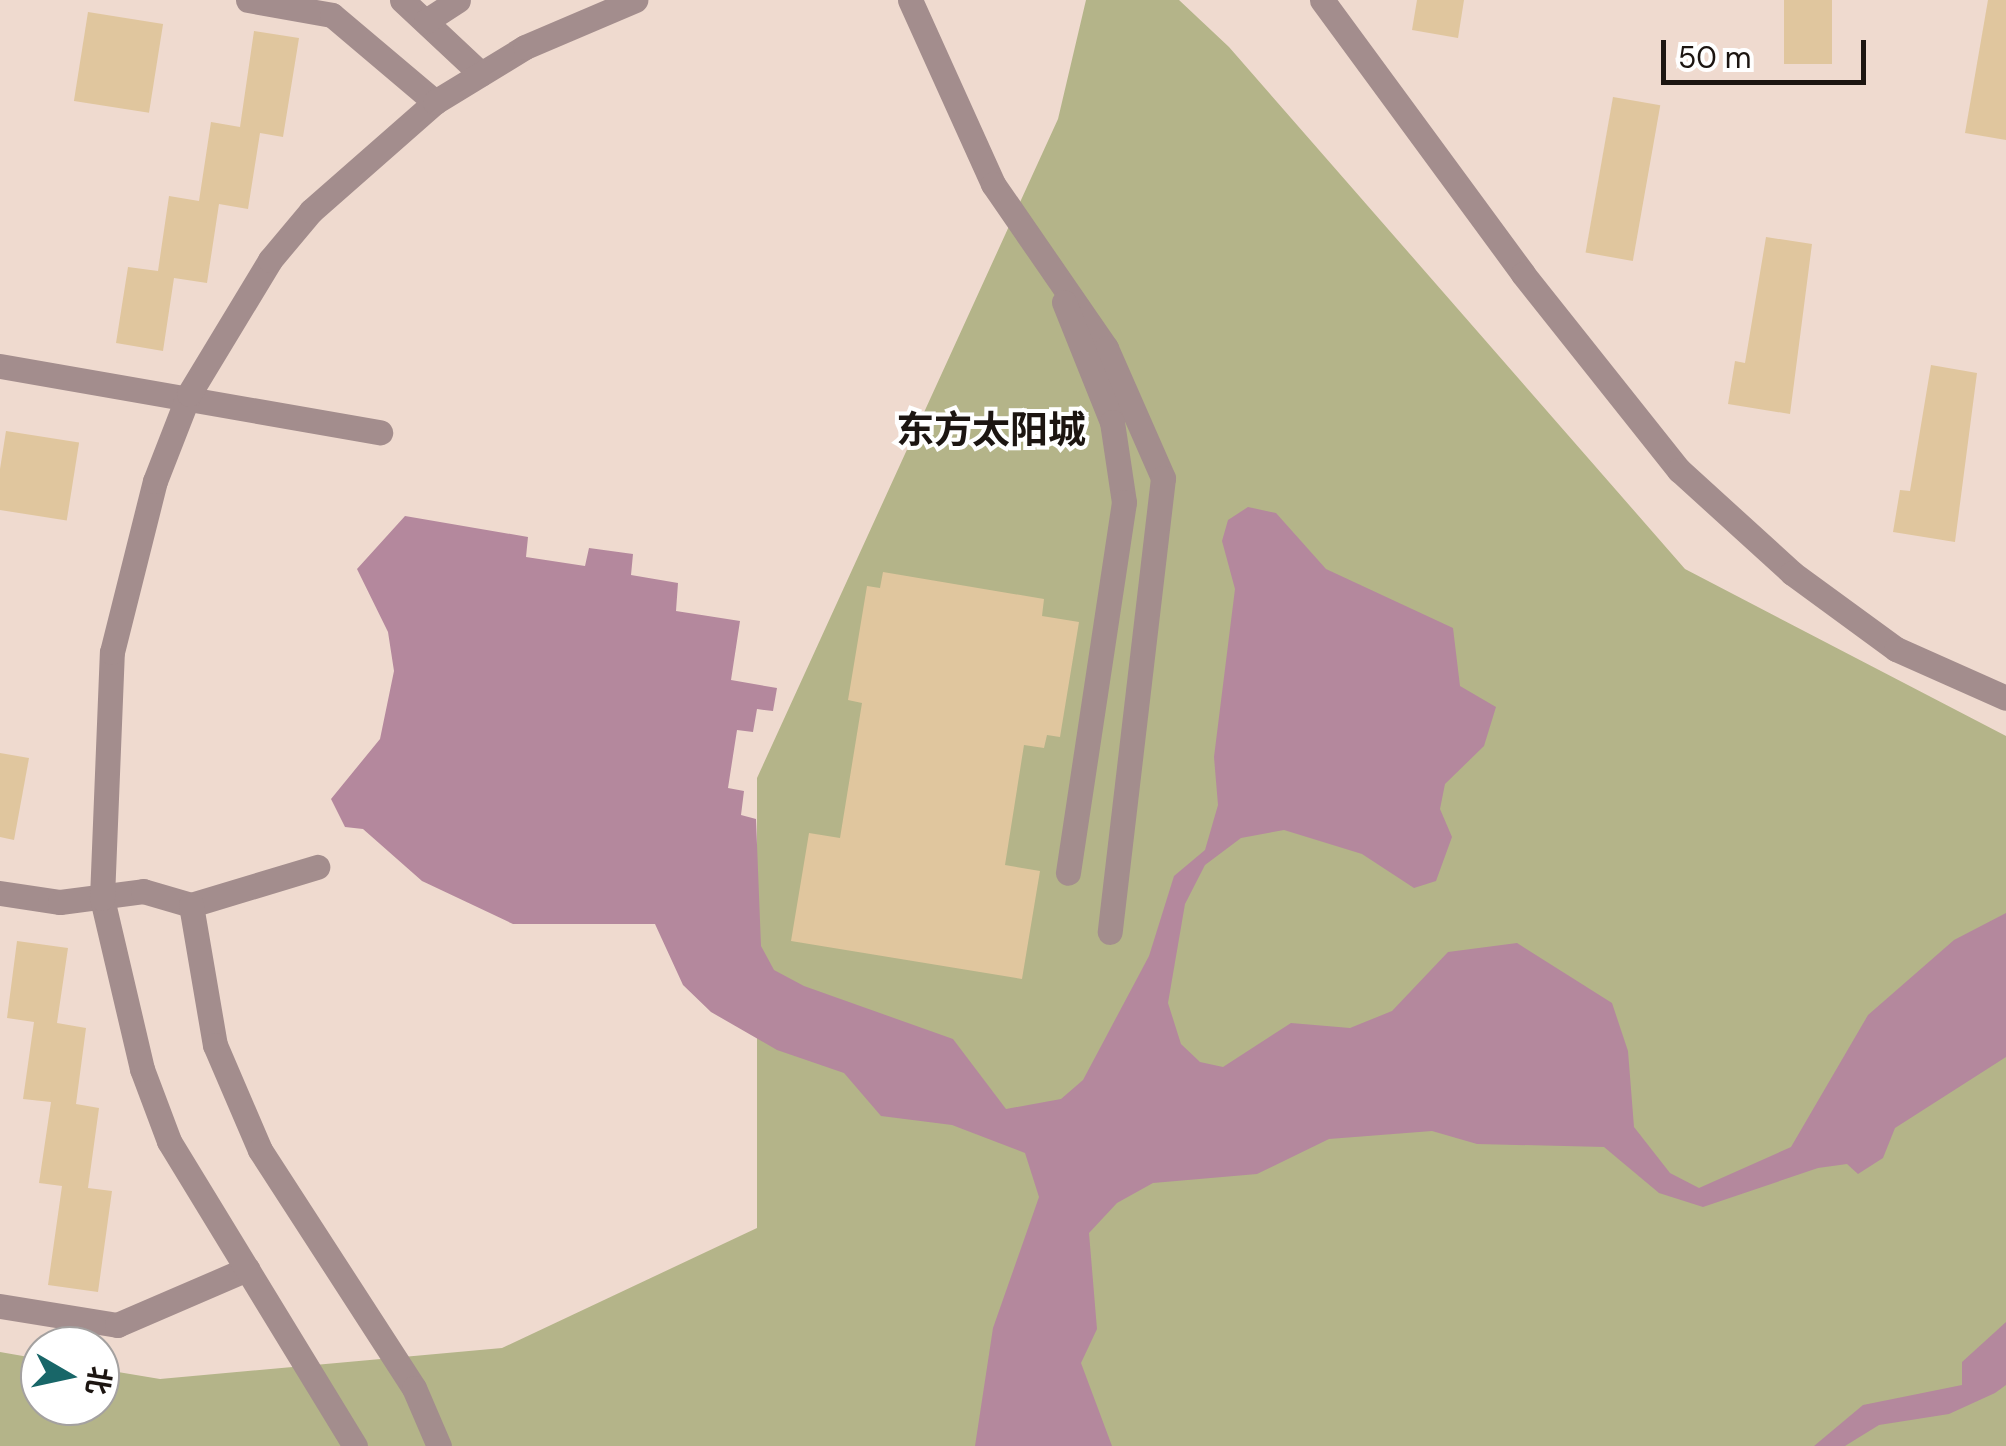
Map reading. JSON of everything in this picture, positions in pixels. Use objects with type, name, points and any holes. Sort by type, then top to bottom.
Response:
[{"type":"street","points":[[248,0],[332,15],[435,102]]},
{"type":"street","points":[[402,0],[481,74]]},
{"type":"street","points":[[426,21],[458,0]]},
{"type":"street","points":[[355,1446],[169,1141],[142,1068],[102,898],[112,652],[155,481],[188,394],[270,260],[311,211],[435,102],[481,74],[635,0]]},
{"type":"street","points":[[910,0],[993,184],[1061,292],[1106,348],[1163,478],[1110,932]]},
{"type":"street","points":[[1322,0],[1523,274],[1680,470],[1792,574],[1896,649],[2006,698]]},
{"type":"street","points":[[1061,292],[1112,422],[1124,502],[1068,873]]},
{"type":"street","points":[[0,366],[188,394],[380,432]]},
{"type":"street","points":[[0,893],[60,902],[143,891],[191,905],[318,867]]},
{"type":"street","points":[[191,905],[215,1045],[260,1150],[414,1388],[439,1446]]},
{"type":"street","points":[[0,1306],[118,1325],[247,1269]]},
{"type":"green space","points":[[1086,0],[1179,0],[1229,47],[1685,569],[2006,736],[2006,1446],[0,1446],[0,1352],[20,1356],[20,1426],[120,1426],[120,1372],[160,1379],[502,1348],[757,1228],[757,778],[1058,119]]},
{"type":"shaded area","points":[[1248,507],[1276,513],[1326,569],[1453,628],[1460,686],[1496,707],[1484,746],[1445,784],[1440,809],[1452,837],[1436,881],[1414,888],[1362,854],[1284,830],[1241,838],[1205,865],[1185,904],[1168,1003],[1181,1044],[1200,1062],[1223,1067],[1291,1023],[1350,1028],[1392,1011],[1448,952],[1517,943],[1612,1003],[1628,1051],[1634,1127],[1670,1173],[1699,1188],[1791,1147],[1868,1015],[1954,940],[2006,913],[2006,1057],[1895,1128],[1883,1158],[1858,1174],[1847,1164],[1818,1168],[1703,1207],[1659,1193],[1604,1147],[1477,1144],[1432,1131],[1329,1139],[1257,1174],[1153,1183],[1117,1203],[1089,1233],[1097,1329],[1081,1363],[1112,1446],[975,1446],[993,1328],[1039,1197],[1025,1153],[952,1125],[881,1116],[844,1073],[777,1050],[711,1012],[683,985],[655,924],[513,924],[422,881],[363,829],[345,827],[331,799],[380,739],[394,671],[388,632],[357,569],[405,516],[528,537],[526,557],[585,566],[589,548],[633,554],[631,575],[678,583],[676,611],[740,621],[731,680],[777,688],[773,711],[757,709],[753,732],[737,730],[728,788],[744,791],[741,815],[756,819],[761,946],[774,970],[804,986],[953,1039],[1006,1109],[1061,1099],[1083,1080],[1149,956],[1174,876],[1205,850],[1218,805],[1214,757],[1235,589],[1222,541],[1228,520]]},
{"type":"shaded area","points":[[2006,1322],[2006,1385],[1995,1393],[1949,1414],[1879,1425],[1845,1446],[1814,1446],[1863,1405],[1962,1385],[1962,1362]]},
{"type":"building","points":[[1417,0],[1464,0],[1458,38],[1412,30]]},
{"type":"building","points":[[1784,0],[1832,0],[1832,64],[1784,64]]},
{"type":"building","points":[[1988,0],[2006,0],[2006,140],[1965,133]]},
{"type":"building","points":[[88,12],[163,24],[149,113],[74,101]]},
{"type":"building","points":[[254,31],[299,38],[283,137],[260,133],[248,209],[219,204],[207,283],[174,278],[163,351],[116,343],[128,267],[158,271],[169,196],[199,201],[211,122],[240,127]]},
{"type":"building","points":[[1613,97],[1660,105],[1633,261],[1586,253]]},
{"type":"building","points":[[1766,237],[1812,244],[1790,414],[1728,404],[1735,361],[1745,363]]},
{"type":"building","points":[[1931,365],[1977,373],[1955,542],[1893,532],[1900,490],[1910,491]]},
{"type":"building","points":[[6,431],[79,443],[67,521],[0,510],[0,469]]},
{"type":"building","points":[[883,572],[1044,599],[1042,616],[1079,622],[1060,737],[1047,735],[1044,748],[1024,745],[1005,865],[1040,871],[1022,979],[791,941],[809,833],[840,838],[862,703],[848,700],[867,586],[880,588]]},
{"type":"building","points":[[0,753],[29,758],[14,840],[0,837]]},
{"type":"building","points":[[17,941],[68,948],[57,1023],[86,1028],[76,1104],[99,1108],[88,1188],[112,1191],[98,1292],[48,1285],[62,1186],[39,1183],[51,1102],[23,1099],[34,1022],[7,1018]]},
{"type":"district","name":"东方太阳城","points":[[991,431]]}]
